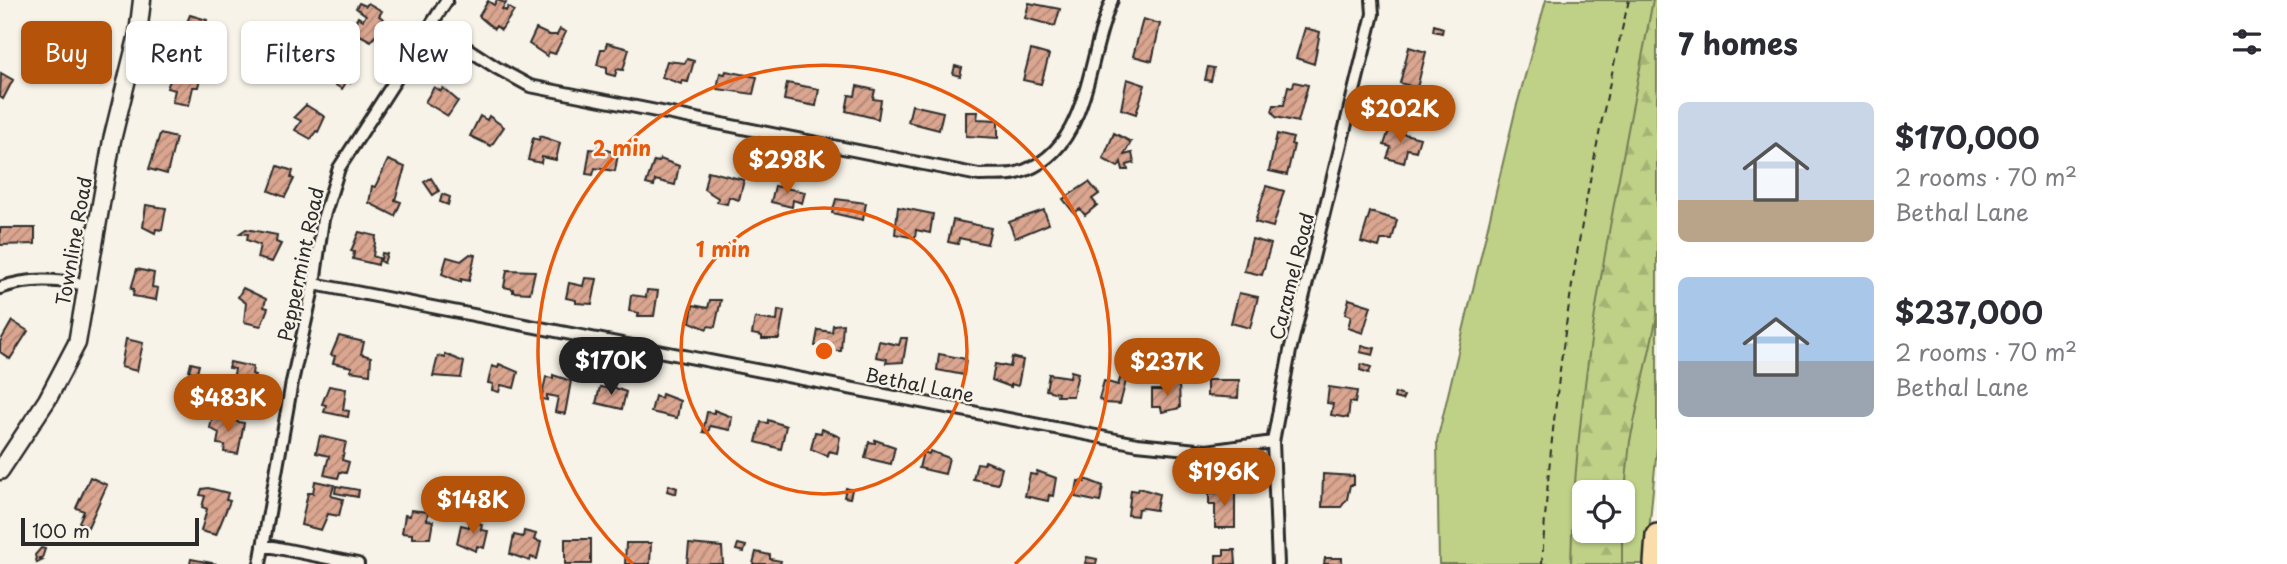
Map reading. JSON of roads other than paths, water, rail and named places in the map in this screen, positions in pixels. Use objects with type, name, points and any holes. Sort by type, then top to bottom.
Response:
[{"type":"highway","points":[[1655,564],[1657,535]]},
{"type":"main road","name":"Townline Road","points":[[0,471],[47,400],[77,343],[108,160],[138,34],[142,0]]},
{"type":"street","name":"Peppermint Road","points":[[434,21],[447,0]]},
{"type":"street","points":[[472,52],[530,86],[979,175],[1017,173],[1043,160],[1062,143],[1079,114],[1104,18],[1112,0]]},
{"type":"street","name":"Caramel Road","points":[[1278,564],[1273,442],[1290,351],[1373,14],[1372,0]]},
{"type":"street","name":"Peppermint Road","points":[[260,564],[292,382],[314,284],[323,219],[339,167],[393,84]]},
{"type":"street","points":[[0,288],[17,282],[51,279],[88,285]]},
{"type":"street","name":"Bethal Lane","points":[[314,284],[1137,444],[1207,451],[1273,442]]},
{"type":"street","points":[[263,545],[358,564]]}]
